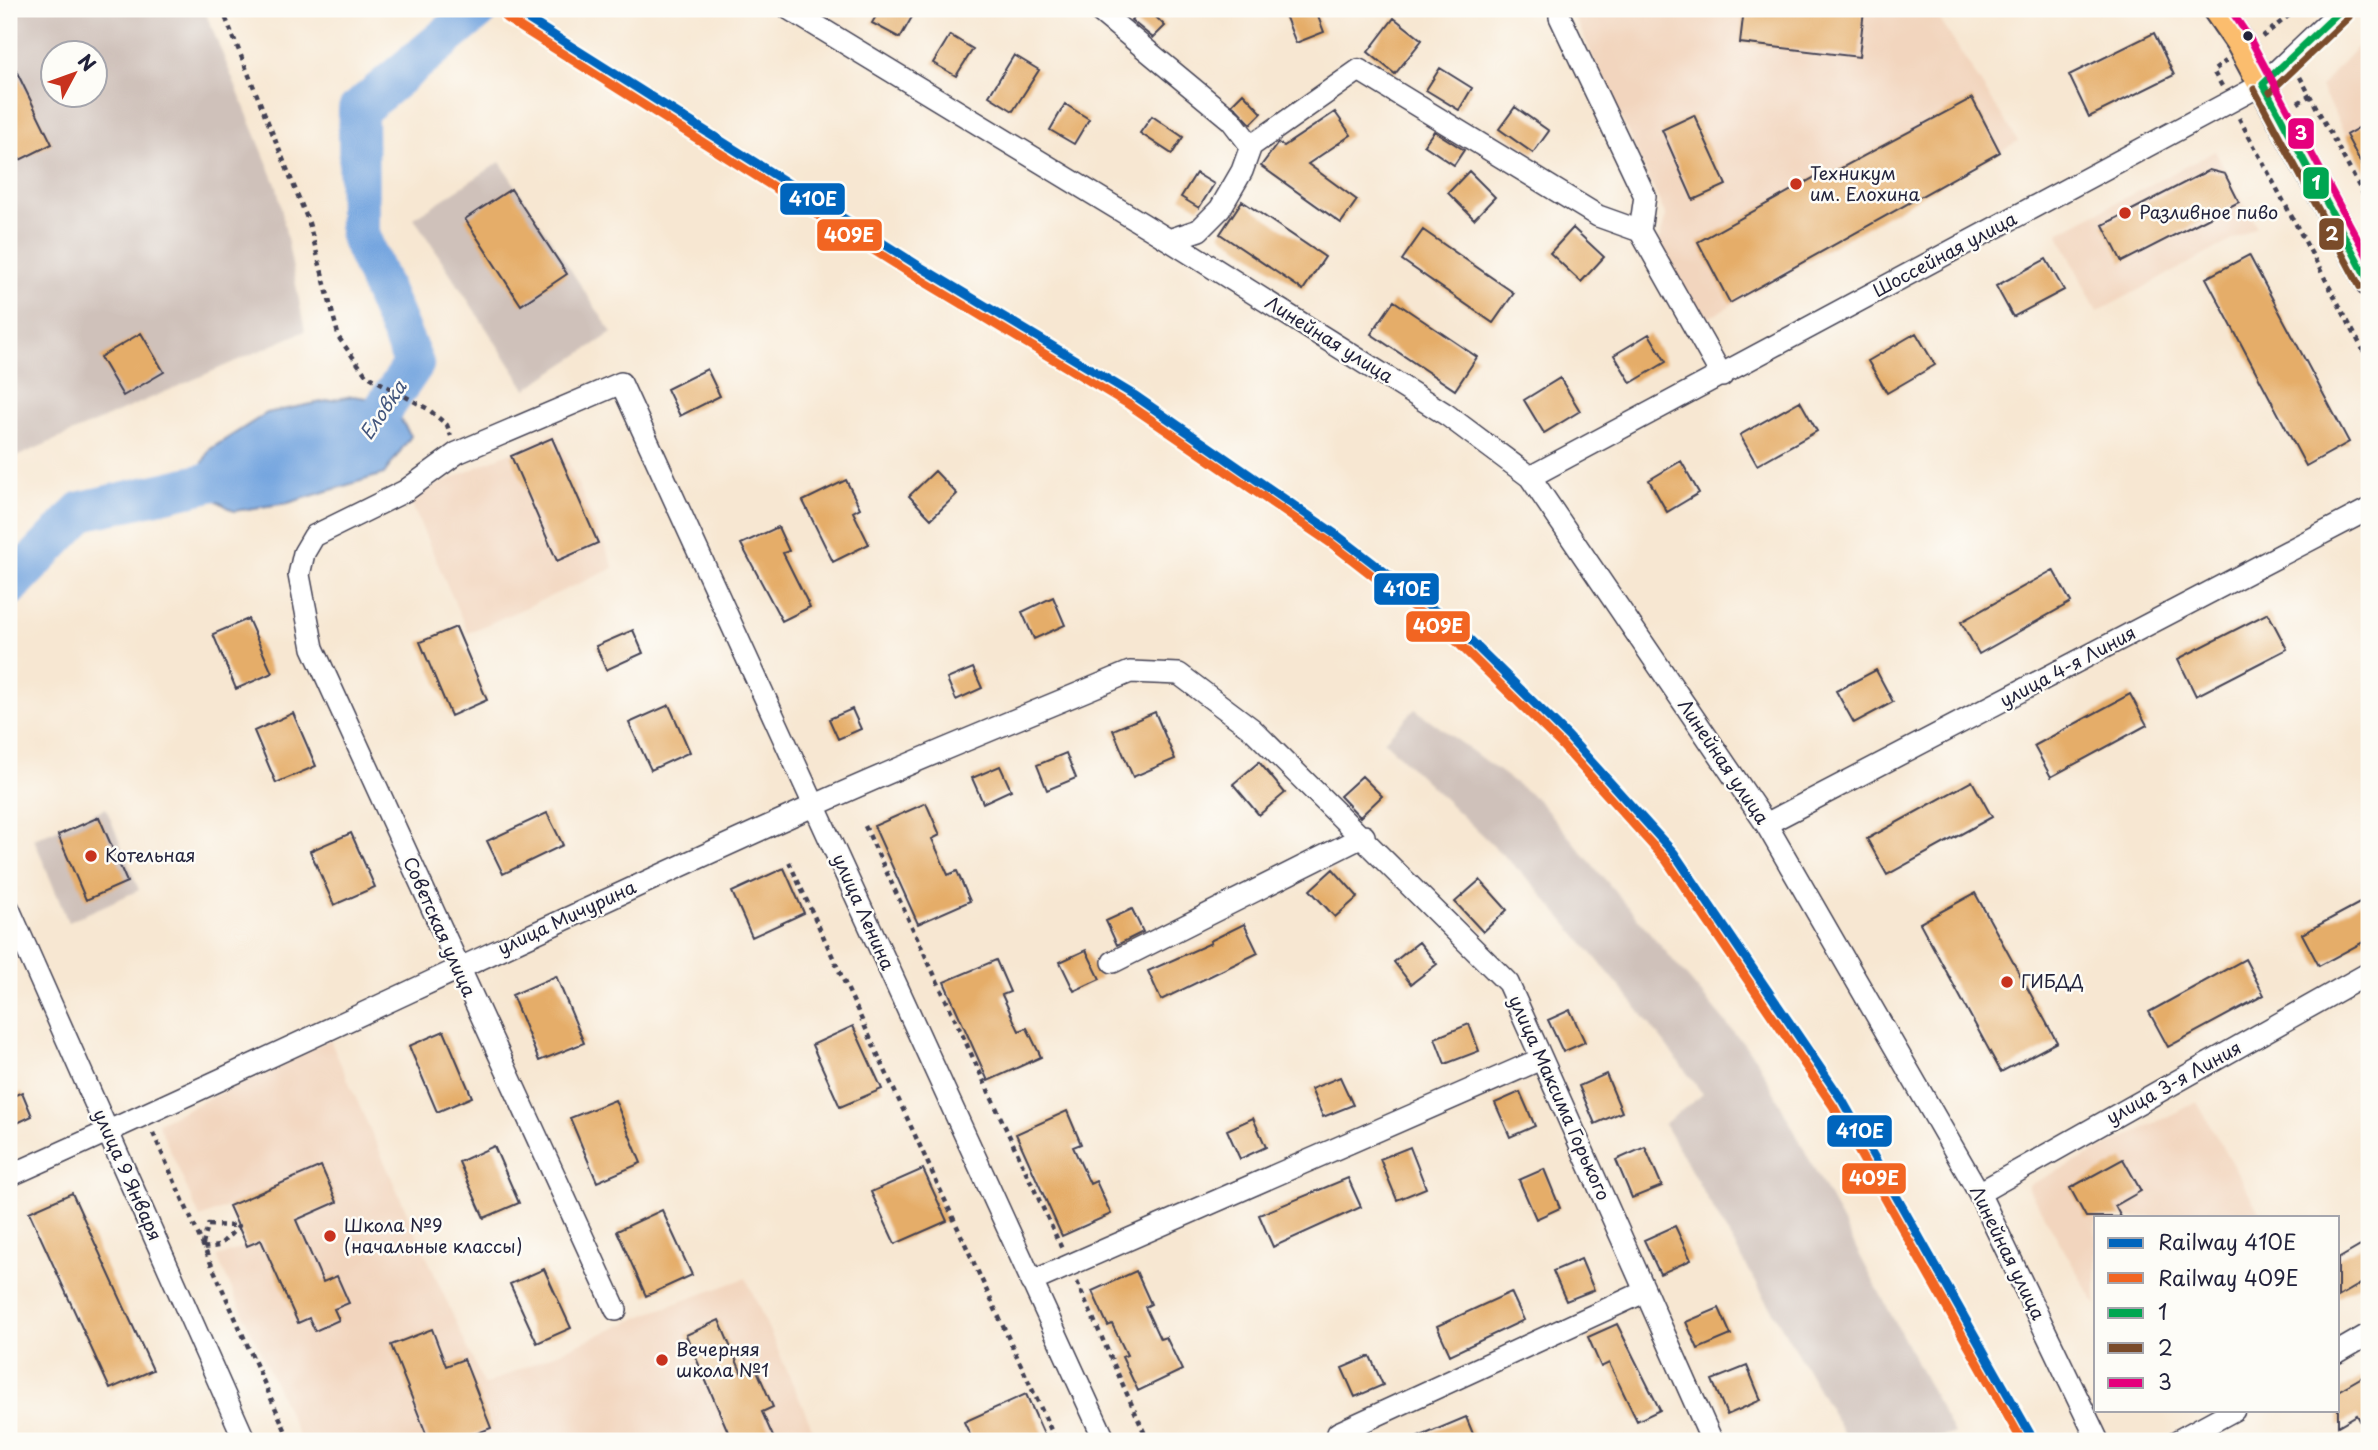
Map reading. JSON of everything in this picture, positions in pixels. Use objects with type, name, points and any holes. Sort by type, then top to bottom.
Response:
[{"type":"main road","points":[[2217,9],[2244,49],[2369,282]]},
{"type":"street","name":"Линейная улица","points":[[789,9],[1170,240],[1447,415],[1530,477],[1766,824],[1979,1193],[2098,1441]]},
{"type":"street","points":[[1097,9],[1231,120],[1251,146]]},
{"type":"street","name":"Шоссейная улица","points":[[1530,477],[2263,84],[2342,9]]},
{"type":"street","points":[[1560,16],[1645,196],[1640,231],[1722,376]]},
{"type":"street","points":[[1170,240],[1199,230],[1220,209],[1242,171],[1251,146],[1359,70],[1598,216],[1640,231]]},
{"type":"street","name":"улица Ленина","points":[[457,453],[621,383],[1105,1441]]},
{"type":"street","name":"Советская улица","points":[[457,453],[405,491],[314,536],[304,553],[299,575],[302,605],[313,649],[616,1310]]},
{"type":"street","name":"улица 4-я Линия","points":[[1766,824],[2369,509]]},
{"type":"street","name":"улица Мичурина","points":[[9,1176],[146,1116],[457,968],[814,805],[1130,672]]},
{"type":"street","name":"улица Максима Горького","points":[[1130,672],[1179,674],[1252,729],[1364,836],[1508,983],[1644,1292],[1713,1441]]},
{"type":"street","points":[[1113,962],[1364,836]]},
{"type":"street","name":"улица 9 Января","points":[[9,909],[245,1441]]},
{"type":"street","name":"улица 3-я Линия","points":[[1979,1193],[2369,973]]},
{"type":"street","points":[[1031,1282],[1541,1059]]},
{"type":"street","points":[[1338,1433],[1644,1292]]},
{"type":"street","points":[[2340,1351],[2369,1334]]},
{"type":"street","points":[[2177,1441],[2230,1412]]},
{"type":"path","points":[[222,9],[309,223],[339,338],[366,375],[428,409],[447,425],[457,453]]},
{"type":"path","points":[[2297,9],[2269,33],[2213,71],[2369,361]]},
{"type":"path","points":[[2269,33],[2312,93],[2369,205]]},
{"type":"path","points":[[865,826],[1070,1266],[1148,1441]]},
{"type":"path","points":[[789,862],[1056,1441]]},
{"type":"path","points":[[146,1116],[202,1248],[290,1441]]},
{"type":"path","points":[[208,1225],[239,1226],[219,1246],[202,1248],[208,1225]]},
{"type":"shaded area","points":[[9,9],[204,9],[277,187],[305,331],[9,460]]},
{"type":"shaded area","name":"Техникум им. Елохина","points":[[1571,9],[1933,9],[2018,141],[1703,321],[1657,247],[1666,216]]},
{"type":"shaded area","points":[[2369,34],[2369,178],[2320,87]]},
{"type":"shaded area","points":[[2215,151],[2257,227],[2097,312],[2058,233]]},
{"type":"shaded area","points":[[500,162],[612,333],[526,389],[414,218]]},
{"type":"shaded area","points":[[555,432],[614,568],[468,633],[409,498]]},
{"type":"shaded area","points":[[1415,709],[1538,800],[1757,1060],[1954,1434],[1925,1441],[1848,1441],[1664,1124],[1703,1094],[1628,996],[1532,883],[1384,741]]},
{"type":"shaded area","points":[[106,808],[139,890],[68,922],[34,839]]},
{"type":"shaded area","name":"Школа №9 (начальные классы)","points":[[330,1040],[484,1385],[647,1314],[746,1278],[818,1441],[301,1441],[217,1257],[247,1246],[239,1226],[229,1206],[200,1218],[158,1123]]},
{"type":"shaded area","points":[[2197,1102],[2261,1216],[2094,1216],[2094,1302],[2027,1186]]},
{"type":"water","points":[[352,396],[389,401],[411,436],[384,474],[288,503],[234,511],[192,486],[209,450],[267,413]]},
{"type":"building","points":[[880,9],[897,9],[912,17],[900,38],[872,23]]},
{"type":"building","points":[[1142,9],[1148,9],[1165,26],[1153,38],[1131,20]]},
{"type":"building","points":[[1300,9],[1315,9],[1324,32],[1296,43],[1285,15]]},
{"type":"building","points":[[1744,9],[1864,9],[1859,57],[1740,43]]},
{"type":"building","points":[[1394,18],[1422,40],[1395,74],[1368,52]]},
{"type":"building","points":[[2154,33],[2174,75],[2089,117],[2069,75]]},
{"type":"building","points":[[950,35],[973,49],[956,76],[933,63]]},
{"type":"building","points":[[1014,55],[1039,70],[1013,111],[989,96]]},
{"type":"building","points":[[9,56],[52,144],[18,161],[9,142]]},
{"type":"building","points":[[1440,68],[1472,88],[1459,110],[1426,90]]},
{"type":"building","points":[[1243,93],[1262,113],[1251,124],[1232,104]]},
{"type":"building","points":[[1972,98],[2000,152],[1730,303],[1698,242],[1817,176],[1819,180]]},
{"type":"building","points":[[1065,104],[1089,119],[1074,144],[1050,130]]},
{"type":"building","points":[[1515,107],[1549,131],[1533,153],[1499,129]]},
{"type":"building","points":[[1335,112],[1351,135],[1308,164],[1357,200],[1341,223],[1261,166],[1278,143],[1284,146]]},
{"type":"building","points":[[1694,115],[1726,185],[1693,200],[1662,130]]},
{"type":"building","points":[[1152,116],[1183,137],[1172,154],[1140,133]]},
{"type":"building","points":[[2369,122],[2369,178],[2346,135]]},
{"type":"building","points":[[1434,131],[1464,150],[1454,165],[1424,145]]},
{"type":"building","points":[[2209,170],[2225,174],[2239,202],[2122,262],[2103,225]]},
{"type":"building","points":[[1469,171],[1495,197],[1474,219],[1448,193]]},
{"type":"building","points":[[1196,173],[1214,184],[1199,208],[1181,197]]},
{"type":"building","points":[[511,189],[567,274],[521,305],[465,219]]},
{"type":"building","points":[[1242,201],[1325,257],[1303,290],[1220,234]]},
{"type":"building","points":[[1573,228],[1604,257],[1581,282],[1550,253]]},
{"type":"building","points":[[1423,230],[1514,293],[1493,323],[1402,260]]},
{"type":"building","points":[[2249,255],[2349,442],[2306,466],[2206,278]]},
{"type":"building","points":[[2046,259],[2064,290],[2013,317],[1996,286]]},
{"type":"building","points":[[1394,301],[1477,357],[1455,390],[1371,334]]},
{"type":"building","points":[[141,333],[164,372],[123,396],[100,357]]},
{"type":"building","points":[[1916,333],[1935,365],[1887,393],[1868,361]]},
{"type":"building","points":[[1649,334],[1666,362],[1631,383],[1614,355]]},
{"type":"building","points":[[707,369],[720,396],[680,416],[667,389]]},
{"type":"building","points":[[1560,378],[1580,411],[1544,433],[1524,400]]},
{"type":"building","points":[[1800,401],[1817,431],[1757,465],[1740,435]]},
{"type":"building","points":[[552,438],[598,543],[557,561],[511,456]]},
{"type":"building","points":[[1681,461],[1699,493],[1667,512],[1649,480]]},
{"type":"building","points":[[935,471],[957,494],[931,519],[909,496]]},
{"type":"building","points":[[846,480],[860,508],[853,512],[869,544],[833,562],[803,501]]},
{"type":"building","points":[[778,527],[789,551],[783,553],[810,607],[782,621],[741,544]]},
{"type":"building","points":[[2053,570],[2071,602],[1979,654],[1961,622]]},
{"type":"building","points":[[1053,597],[1065,625],[1034,639],[1022,612]]},
{"type":"building","points":[[2268,613],[2287,649],[2196,696],[2178,659]]},
{"type":"building","points":[[248,619],[272,673],[236,689],[213,634]]},
{"type":"building","points":[[456,627],[487,700],[451,716],[420,642]]},
{"type":"building","points":[[633,630],[643,653],[606,670],[596,646]]},
{"type":"building","points":[[973,668],[982,688],[956,700],[947,679]]},
{"type":"building","points":[[1876,670],[1893,702],[1854,723],[1836,691]]},
{"type":"building","points":[[2130,694],[2147,725],[2051,777],[2034,746]]},
{"type":"building","points":[[669,705],[690,752],[651,770],[629,723]]},
{"type":"building","points":[[852,709],[861,729],[838,739],[829,719]]},
{"type":"building","points":[[1155,712],[1175,759],[1133,777],[1113,730]]},
{"type":"building","points":[[293,713],[316,766],[276,783],[254,731]]},
{"type":"building","points":[[1066,753],[1076,778],[1047,790],[1037,765]]},
{"type":"building","points":[[1259,762],[1285,793],[1259,815],[1233,784]]},
{"type":"building","points":[[1000,766],[1011,790],[983,803],[972,778]]},
{"type":"building","points":[[1362,776],[1382,796],[1360,817],[1340,796]]},
{"type":"building","points":[[1972,781],[1992,817],[1887,875],[1867,839]]},
{"type":"building","points":[[926,803],[940,835],[932,839],[948,875],[957,871],[970,901],[918,924],[874,826]]},
{"type":"building","points":[[547,813],[563,845],[503,874],[487,841]]},
{"type":"building","name":"Котельная","points":[[99,817],[127,882],[86,900],[58,835]]},
{"type":"building","points":[[351,833],[375,887],[334,905],[310,851]]},
{"type":"building","points":[[784,868],[804,913],[752,937],[732,892]]},
{"type":"building","points":[[1333,869],[1358,897],[1335,917],[1310,890]]},
{"type":"building","points":[[1480,880],[1507,910],[1483,932],[1455,902]]},
{"type":"building","points":[[1975,893],[2057,1042],[2001,1072],[1920,923]]},
{"type":"building","points":[[2369,898],[2369,939],[2319,966],[2302,934]]},
{"type":"building","points":[[1132,909],[1143,932],[1117,945],[1106,921]]},
{"type":"building","points":[[1244,924],[1258,953],[1161,1000],[1148,971],[1211,943],[1210,941]]},
{"type":"building","points":[[1419,942],[1437,964],[1411,984],[1394,962]]},
{"type":"building","points":[[1086,950],[1100,979],[1074,991],[1060,962]]},
{"type":"building","points":[[2245,959],[2264,995],[2168,1047],[2149,1012]]},
{"type":"building","points":[[996,960],[1010,992],[1002,995],[1019,1031],[1027,1028],[1041,1057],[988,1081],[944,982]]},
{"type":"building","points":[[556,976],[584,1043],[539,1061],[512,995]]},
{"type":"building","points":[[1570,1010],[1585,1042],[1563,1052],[1548,1020]]},
{"type":"building","points":[[1469,1024],[1479,1051],[1445,1064],[1435,1038]]},
{"type":"building","points":[[853,1026],[882,1089],[840,1107],[812,1045]]},
{"type":"building","points":[[444,1031],[472,1097],[437,1112],[409,1046]]},
{"type":"building","points":[[1606,1074],[1622,1112],[1595,1124],[1579,1086]]},
{"type":"building","points":[[1340,1077],[1353,1105],[1323,1117],[1311,1089]]},
{"type":"building","points":[[22,1092],[32,1116],[9,1127],[9,1098]]},
{"type":"building","points":[[1520,1092],[1535,1126],[1510,1137],[1495,1103]]},
{"type":"building","points":[[615,1100],[641,1163],[597,1182],[570,1118]]},
{"type":"building","points":[[1067,1111],[1081,1144],[1073,1147],[1090,1184],[1096,1181],[1111,1214],[1062,1236],[1016,1134]]},
{"type":"building","points":[[1253,1118],[1266,1147],[1240,1159],[1227,1130]]},
{"type":"building","points":[[494,1146],[519,1203],[484,1218],[459,1162]]},
{"type":"building","points":[[1410,1147],[1426,1188],[1397,1200],[1380,1159]]},
{"type":"building","points":[[1645,1147],[1662,1186],[1632,1198],[1616,1160]]},
{"type":"building","points":[[2123,1159],[2141,1191],[2115,1206],[2120,1216],[2086,1217],[2070,1188]]},
{"type":"building","points":[[321,1166],[337,1202],[296,1220],[323,1282],[337,1276],[349,1303],[334,1309],[339,1320],[315,1331],[309,1318],[298,1323],[261,1240],[247,1246],[229,1206]]},
{"type":"building","points":[[923,1169],[947,1221],[895,1244],[871,1192]]},
{"type":"building","points":[[1544,1169],[1560,1208],[1536,1219],[1519,1180]]},
{"type":"building","points":[[1348,1178],[1361,1207],[1273,1247],[1259,1215]]},
{"type":"building","points":[[72,1193],[153,1370],[110,1389],[29,1212]]},
{"type":"building","points":[[662,1210],[692,1275],[646,1296],[617,1231]]},
{"type":"building","points":[[1675,1226],[1691,1260],[1660,1274],[1644,1240]]},
{"type":"building","points":[[2369,1241],[2369,1279],[2340,1296],[2340,1258]]},
{"type":"building","points":[[1581,1259],[1594,1290],[1566,1301],[1553,1271]]},
{"type":"building","points":[[544,1269],[571,1328],[537,1343],[510,1284]]},
{"type":"building","points":[[1136,1271],[1151,1304],[1145,1307],[1160,1339],[1166,1337],[1182,1370],[1138,1391],[1122,1357],[1127,1355],[1112,1324],[1108,1326],[1092,1291]]},
{"type":"building","points":[[1511,1292],[1524,1320],[1450,1355],[1437,1326]]},
{"type":"building","points":[[1719,1308],[1731,1335],[1698,1349],[1686,1322]]},
{"type":"building","points":[[719,1320],[742,1374],[756,1368],[773,1407],[762,1412],[775,1441],[732,1441],[686,1335]]},
{"type":"building","points":[[1617,1324],[1660,1410],[1637,1421],[1609,1363],[1601,1367],[1588,1337]]},
{"type":"building","points":[[432,1329],[446,1366],[464,1359],[491,1428],[457,1441],[429,1441],[391,1345]]},
{"type":"building","points":[[1370,1356],[1383,1385],[1355,1397],[1342,1368]]},
{"type":"building","points":[[1747,1366],[1761,1400],[1727,1415],[1712,1380]]},
{"type":"building","points":[[2369,1373],[2369,1437],[2357,1415],[2338,1426],[2340,1390]]},
{"type":"building","points":[[1026,1394],[1047,1441],[973,1441],[964,1422]]},
{"type":"building","points":[[1466,1417],[1476,1441],[1409,1441]]},
{"type":"waterway","name":"Еловка","points":[[359,445],[414,364],[359,234],[358,110],[477,11]]},
{"type":"waterway","name":"Еловка","points":[[9,587],[82,511],[245,474]]},
{"type":"rail line","name":"410E","points":[[512,9],[919,266],[1134,395],[1338,536],[1460,630],[1568,736],[1674,853],[1842,1100],[2034,1441]]},
{"type":"rail line","name":"409E","points":[[506,18],[913,275],[1128,404],[1332,544],[1453,638],[1560,743],[1666,860],[1833,1106],[2022,1441]]},
{"type":"transit line","name":"3","points":[[2230,9],[2249,37],[2369,260]]},
{"type":"transit line","name":"1","points":[[2263,84],[2342,9]]},
{"type":"transit line","name":"2","points":[[2270,92],[2349,17]]},
{"type":"transit line","name":"1","points":[[2263,84],[2369,282]]},
{"type":"transit line","name":"2","points":[[2254,89],[2360,287]]},
{"type":"place","name":"Техникум им. Елохина","points":[[1796,184]]},
{"type":"place","name":"Разливное пиво","points":[[2125,213]]},
{"type":"place","name":"Котельная","points":[[91,856]]},
{"type":"place","name":"ГИБДД","points":[[2007,982]]},
{"type":"place","name":"Школа №9 (начальные классы)","points":[[330,1236]]},
{"type":"place","name":"Вечерняя школа №1","points":[[662,1360]]}]
